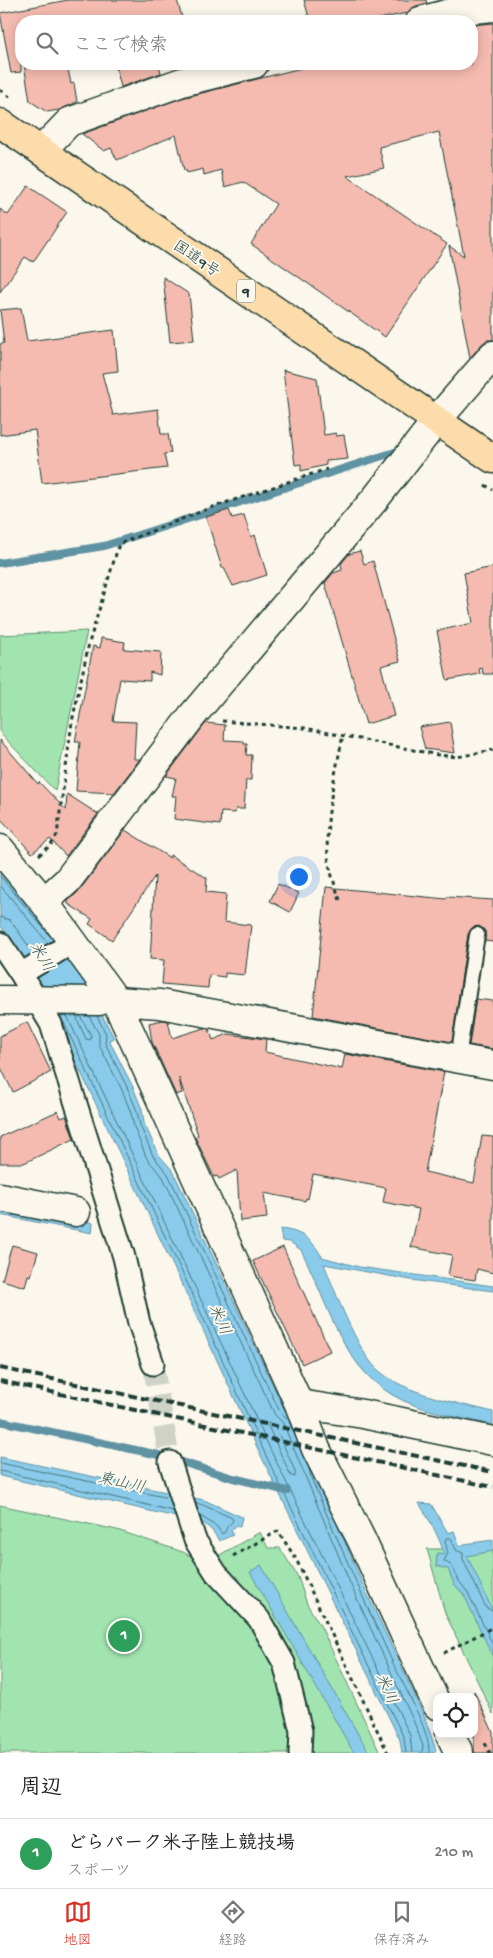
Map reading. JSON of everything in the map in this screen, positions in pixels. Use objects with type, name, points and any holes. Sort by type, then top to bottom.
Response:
[{"type":"highway","name":"国道9号","points":[[0,123],[493,459]]},
{"type":"street","points":[[443,15],[462,10],[493,7]]},
{"type":"street","points":[[40,151],[69,122],[182,82],[230,70]]},
{"type":"street","points":[[44,902],[67,881],[192,716],[375,499],[436,421],[493,355]]},
{"type":"street","points":[[0,849],[44,902],[107,1001],[299,1404],[316,1449],[362,1541],[433,1696]]},
{"type":"street","points":[[0,943],[25,972],[51,1024],[124,1257],[139,1323],[153,1364]]},
{"type":"street","points":[[25,972],[69,944]]},
{"type":"street","points":[[0,1000],[107,1001],[160,1004],[493,1065]]},
{"type":"street","points":[[0,1197],[76,1212]]},
{"type":"street","points":[[299,1404],[364,1414],[493,1440]]},
{"type":"street","points":[[170,1462],[195,1540],[259,1619],[284,1663],[301,1731],[300,1753]]},
{"type":"street","points":[[452,1738],[459,1753]]},
{"type":"lane","points":[[458,1058],[478,935]]},
{"type":"path","points":[[19,871],[51,845],[57,835],[72,722],[89,643],[119,544],[208,509],[326,469]]},
{"type":"path","points":[[192,716],[266,726],[306,728],[438,755],[457,757],[493,750]]},
{"type":"path","points":[[340,900],[333,881],[328,855],[327,829],[343,735]]},
{"type":"path","points":[[217,1565],[278,1531],[296,1558],[388,1753]]},
{"type":"path","points":[[444,1654],[493,1627]]},
{"type":"green space","points":[[87,631],[55,791],[0,733],[0,635]]},
{"type":"green space","points":[[0,1505],[117,1530],[183,1552],[194,1558],[216,1557],[260,1532],[268,1548],[280,1548],[298,1577],[307,1604],[321,1627],[380,1753],[0,1753]]},
{"type":"green space","points":[[427,1549],[493,1549],[493,1714],[445,1613]]},
{"type":"water","name":"米川","points":[[0,868],[70,953],[114,1038],[109,1040],[132,1085],[142,1109],[144,1123],[158,1154],[173,1171],[285,1411],[292,1416],[363,1585],[425,1718],[436,1750],[433,1753],[402,1753],[400,1740],[262,1458],[54,1016],[41,982],[0,925]]},
{"type":"water","points":[[0,1203],[93,1223],[92,1233],[0,1215]]},
{"type":"water","points":[[280,1229],[305,1237],[314,1245],[322,1257],[359,1267],[493,1286],[493,1291],[411,1280],[324,1264],[340,1304],[362,1349],[378,1370],[402,1385],[432,1397],[493,1412],[493,1425],[424,1409],[404,1401],[383,1389],[352,1356],[340,1336],[301,1250],[290,1242],[282,1241]]},
{"type":"water","points":[[0,1457],[204,1500],[242,1517],[240,1527],[235,1526],[231,1530],[233,1535],[219,1541],[207,1526],[198,1521],[0,1476]]},
{"type":"water","points":[[419,1503],[431,1504],[448,1533],[454,1531],[460,1547],[464,1544],[493,1540],[493,1551],[467,1556],[493,1611],[493,1657],[464,1595],[454,1584],[448,1569],[436,1566],[437,1553],[444,1554],[437,1534]]},
{"type":"water","points":[[261,1565],[369,1753],[354,1753],[250,1572]]},
{"type":"building","points":[[68,0],[177,0],[181,15],[15,15],[15,70],[21,70],[21,72],[11,73],[0,13]]},
{"type":"building","points":[[304,0],[426,0],[427,3],[416,6],[407,13],[398,15],[308,15]]},
{"type":"building","points":[[493,23],[493,340],[487,340],[470,358],[449,246],[464,256],[439,132],[379,147],[384,168],[347,176],[447,244],[385,337],[251,244],[276,204],[243,182],[225,187],[221,170],[204,175],[203,169],[187,173],[184,170],[176,135],[117,160],[111,148],[104,151],[82,134],[182,98],[293,70],[478,70],[478,24]]},
{"type":"building","points":[[25,70],[68,70],[71,84],[74,83],[77,102],[59,110],[47,112],[30,101]]},
{"type":"building","points":[[117,70],[160,70],[161,73],[121,87]]},
{"type":"building","points":[[28,186],[67,212],[33,262],[25,257],[0,292],[0,209],[8,215]]},
{"type":"building","points":[[163,277],[189,294],[194,340],[170,342]]},
{"type":"building","points":[[21,308],[27,341],[114,330],[118,371],[102,373],[113,415],[158,409],[161,434],[168,434],[171,453],[164,454],[167,468],[42,483],[35,430],[0,435],[0,344],[4,343],[0,310]]},
{"type":"building","points":[[283,370],[317,378],[324,435],[336,433],[336,436],[344,435],[348,459],[326,461],[326,465],[301,471],[301,464],[295,465]]},
{"type":"building","points":[[229,510],[232,518],[244,515],[251,537],[255,535],[267,575],[233,586],[224,568],[222,568],[206,517]]},
{"type":"building","points":[[360,551],[364,564],[373,561],[400,661],[381,666],[394,716],[366,724],[325,583],[333,573],[342,570],[341,564],[349,554]]},
{"type":"building","points":[[493,567],[493,674],[483,674],[482,668],[479,669],[480,674],[447,680],[437,631],[473,623],[464,573]]},
{"type":"building","points":[[101,638],[125,642],[124,649],[161,652],[160,675],[150,672],[150,681],[120,679],[113,721],[136,722],[134,759],[140,759],[114,793],[76,791],[80,742],[75,742],[93,646],[100,648]]},
{"type":"building","points":[[450,722],[455,753],[425,749],[419,727]]},
{"type":"building","points":[[206,723],[225,725],[224,740],[244,741],[244,744],[247,744],[246,755],[252,755],[251,780],[246,780],[244,809],[236,809],[235,813],[221,812],[220,825],[174,819],[176,796],[172,796],[176,778],[166,776]]},
{"type":"building","points":[[0,740],[38,784],[39,782],[66,810],[67,794],[98,814],[66,856],[50,839],[32,853],[0,818]]},
{"type":"building","points":[[125,830],[207,878],[206,892],[226,894],[224,922],[251,925],[245,975],[225,973],[225,977],[209,975],[208,988],[162,984],[164,960],[150,959],[155,876],[112,940],[89,924],[92,919],[68,904],[68,901],[79,891]]},
{"type":"building","points":[[278,884],[299,893],[290,912],[270,901]]},
{"type":"building","points":[[326,887],[446,899],[447,897],[493,900],[493,942],[485,941],[485,931],[479,926],[473,927],[468,934],[452,1042],[313,1016]]},
{"type":"building","points":[[476,999],[493,1001],[493,1049],[469,1045]]},
{"type":"building","points":[[163,1020],[168,1021],[172,1038],[204,1028],[209,1029],[213,1040],[228,1034],[266,1039],[265,1052],[342,1069],[345,1054],[444,1072],[425,1172],[474,1183],[482,1136],[493,1137],[493,1273],[477,1269],[475,1280],[448,1276],[452,1255],[411,1247],[419,1209],[383,1202],[386,1188],[313,1174],[308,1199],[306,1198],[305,1201],[264,1193],[267,1218],[240,1221],[237,1170],[219,1179],[217,1176],[214,1177],[195,1137],[198,1135],[179,1078],[182,1093],[176,1095],[152,1042],[149,1023]]},
{"type":"building","points":[[27,1022],[51,1072],[13,1092],[0,1066],[0,1036]]},
{"type":"building","points":[[58,1111],[61,1118],[66,1116],[74,1139],[24,1163],[0,1163],[0,1137]]},
{"type":"building","points":[[12,1245],[38,1252],[31,1276],[28,1275],[25,1287],[2,1280]]},
{"type":"building","points":[[283,1247],[330,1351],[302,1364],[253,1261]]},
{"type":"building","points":[[478,1700],[493,1732],[493,1753],[474,1753],[474,1738],[478,1738]]},
{"type":"waterway","points":[[0,563],[104,546],[401,450]]},
{"type":"waterway","points":[[0,1421],[159,1455],[233,1478],[287,1491]]},
{"type":"tunnel","points":[[153,1364],[170,1462]]},
{"type":"railway","points":[[0,1368],[493,1472]]},
{"type":"railway","points":[[0,1381],[493,1487]]},
{"type":"place","name":"どらパーク米子陸上競技場","points":[[124,1636]]},
{"type":"water label","name":"東山川","points":[[122,1481]]}]
